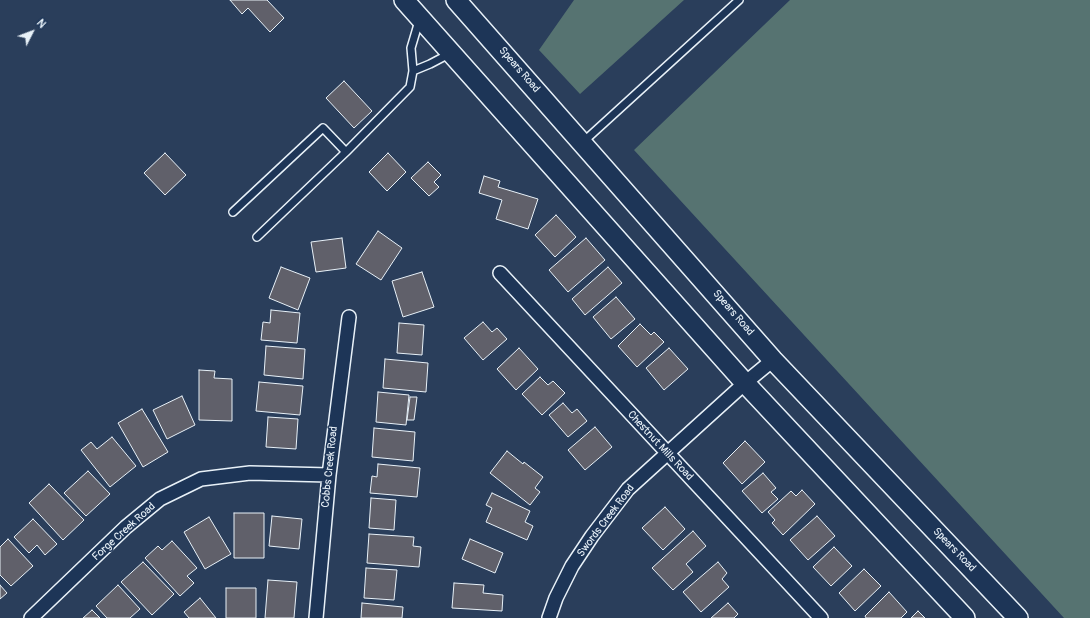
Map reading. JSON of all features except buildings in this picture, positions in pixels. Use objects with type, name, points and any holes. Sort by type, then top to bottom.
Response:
[{"type":"main road","points":[[404,0],[745,383],[965,618]]},
{"type":"main road","name":"Spears Road","points":[[456,0],[773,360],[1018,618]]},
{"type":"street","name":"Chestnut Mills Road","points":[[500,273],[821,618]]},
{"type":"street","name":"Cobbs Creek Road","points":[[316,618],[329,475],[349,317]]},
{"type":"street","name":"Swords Creek Road","points":[[549,618],[563,582],[572,566],[592,536],[628,489],[745,383],[773,360]]},
{"type":"street","name":"Forge Creek Road","points":[[31,618],[126,528],[160,499],[201,479],[250,473],[329,475]]},
{"type":"lane","points":[[582,143],[739,0]]},
{"type":"lane","points":[[257,237],[346,152],[410,87],[413,71],[411,48],[420,18]]},
{"type":"lane","points":[[413,71],[430,64],[451,52]]},
{"type":"lane","points":[[233,212],[323,128],[346,152]]},
{"type":"green space","points":[[574,0],[684,0],[580,94],[539,50]]},
{"type":"green space","points":[[790,0],[1090,0],[1090,618],[1064,618],[634,150]]}]
